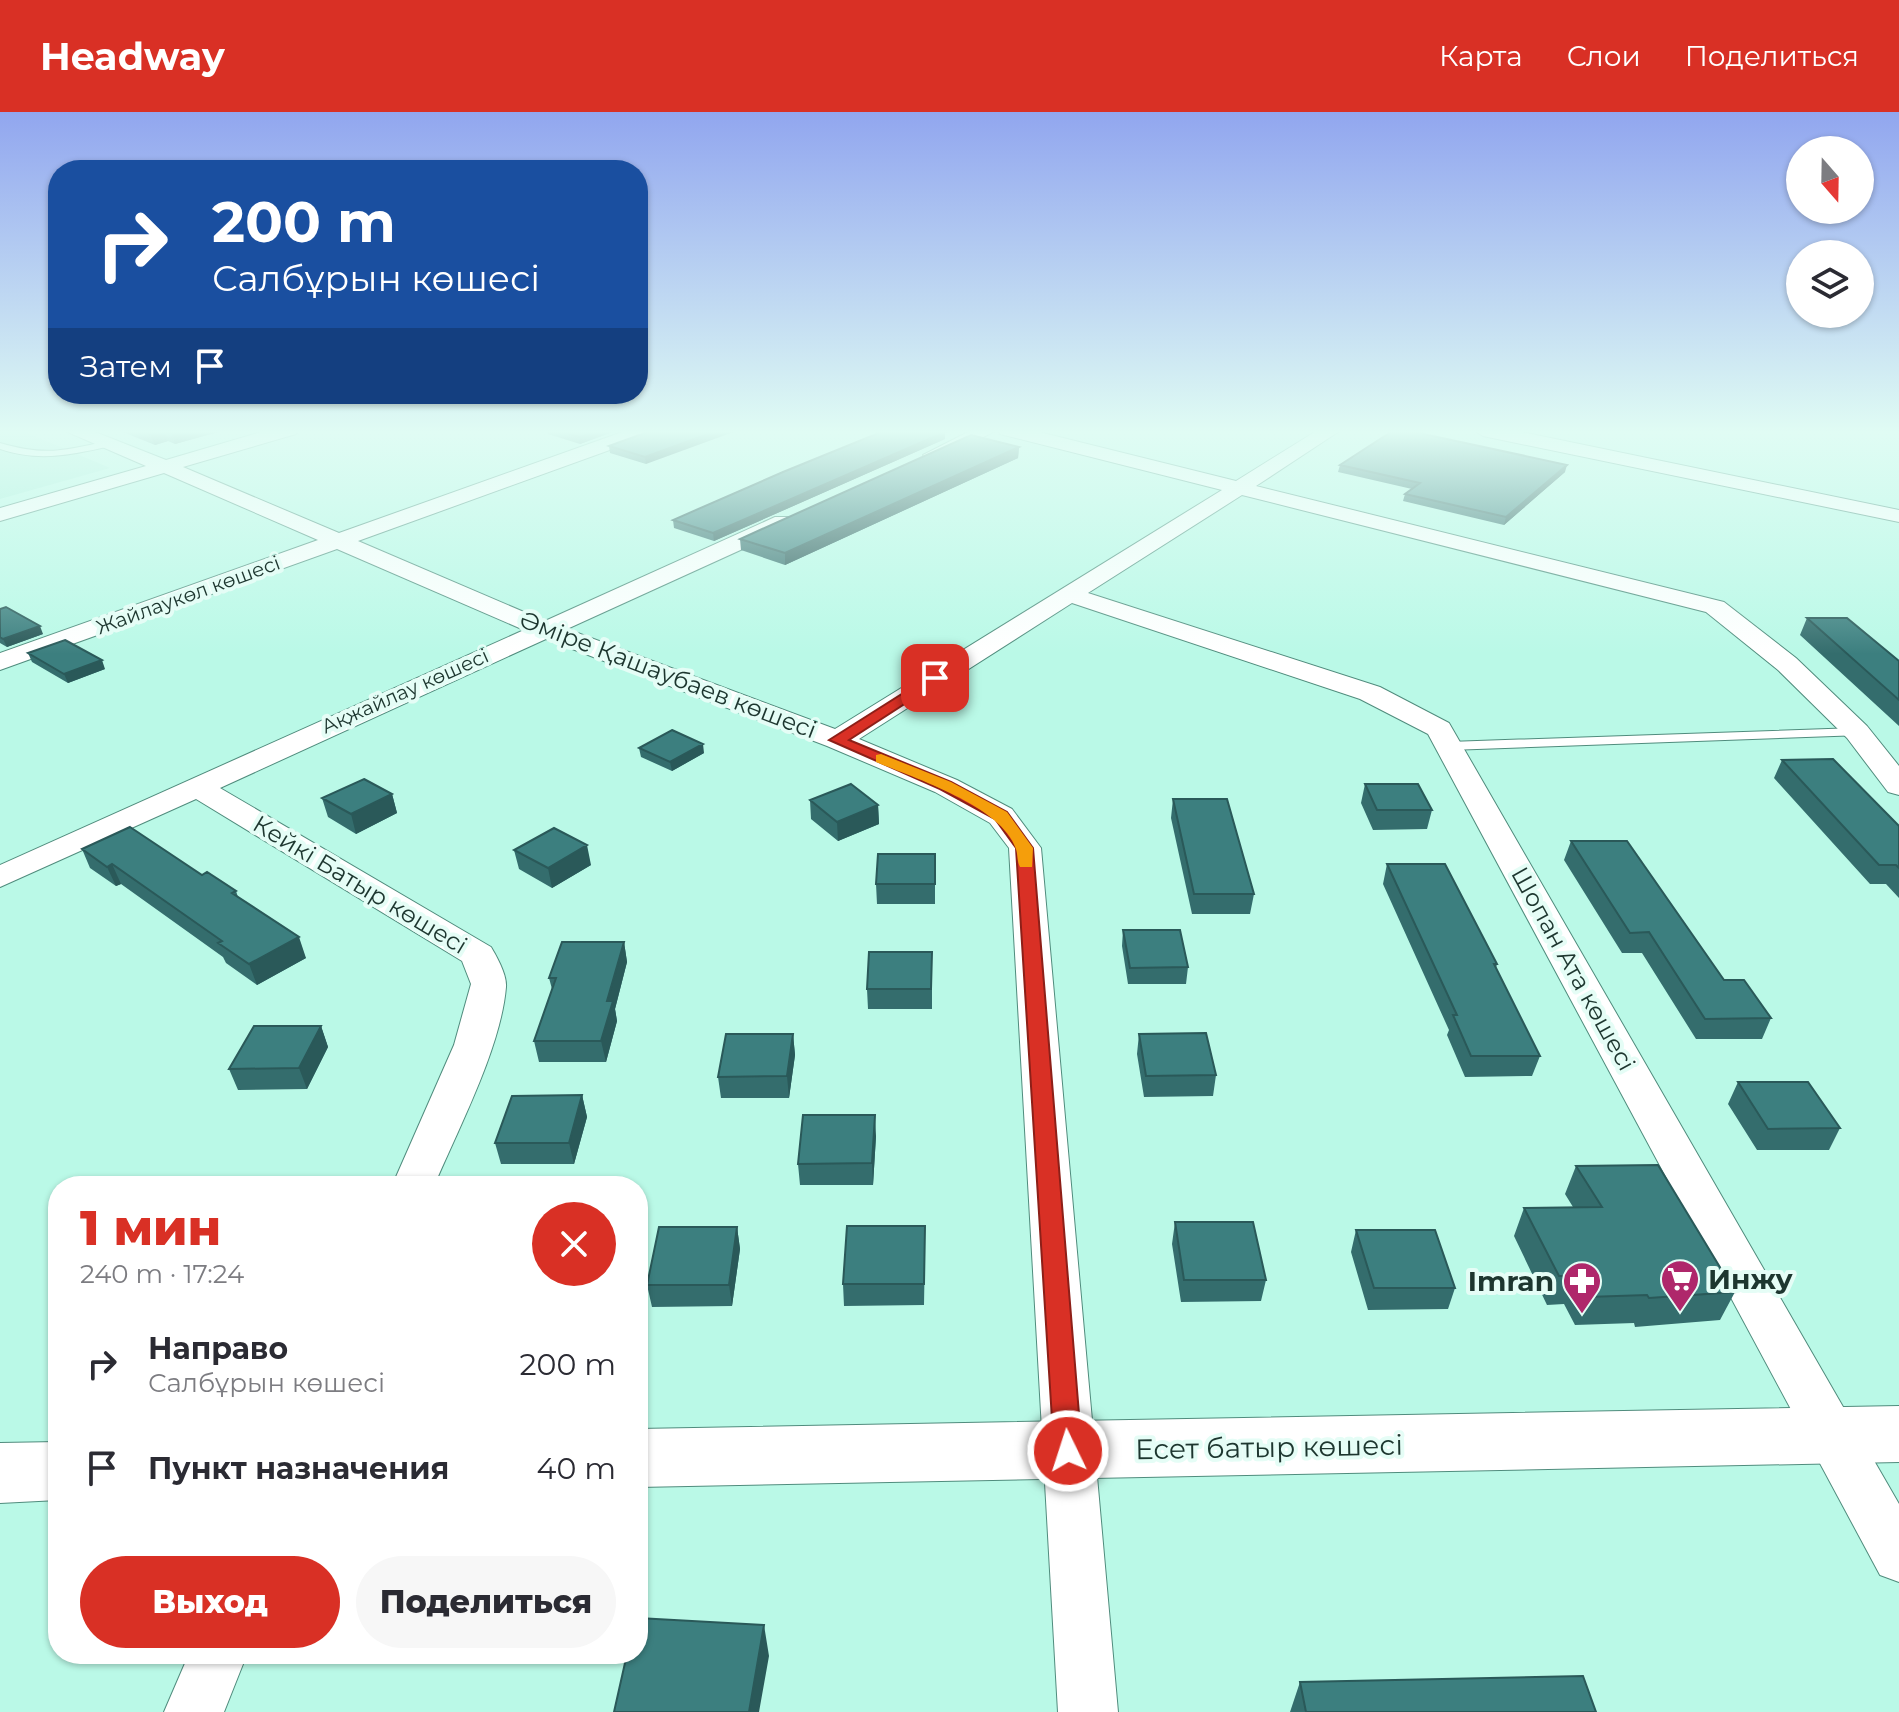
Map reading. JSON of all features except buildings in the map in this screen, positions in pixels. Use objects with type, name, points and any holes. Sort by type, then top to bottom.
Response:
[{"type":"street","points":[[0,515],[36,505]]},
{"type":"street","name":"Әміре Қашаубаев көшесі","points":[[252,505],[543,629],[837,740],[946,786],[1001,816],[1025,848],[1088,1712]]},
{"type":"street","name":"Жайлаукөл көшесі","points":[[0,662],[440,505]]},
{"type":"street","points":[[837,740],[1214,505]]},
{"type":"street","points":[[1308,505],[1715,607],[1787,664],[1857,732],[1899,786]]},
{"type":"street","points":[[1844,505],[1899,516]]},
{"type":"street","name":"Ақжайлау көшесі","points":[[0,877],[803,512]]},
{"type":"street","name":"Шопан Ата көшесі","points":[[1067,594],[1370,693],[1439,729],[1899,1556]]},
{"type":"street","name":"Кейкі Батыр көшесі","points":[[195,786],[478,955],[489,984],[473,1045],[417,1176]]},
{"type":"street","name":"Есет батыр көшесі","points":[[648,1458],[1899,1434]]},
{"type":"street","points":[[0,1473],[48,1471]]},
{"type":"street","points":[[194,1712],[214,1664]]},
{"type":"lane","points":[[1449,746],[1857,732]]},
{"type":"slow traffic","points":[[881,759],[946,786],[1001,816],[1025,848],[1026,863]]},
{"type":"place","name":"Инжу","points":[[1680,1313]]},
{"type":"place","name":"Imran","points":[[1582,1315]]},
{"type":"route","points":[[935,678],[837,740],[946,786],[1001,816],[1025,848],[1068,1451]]}]
